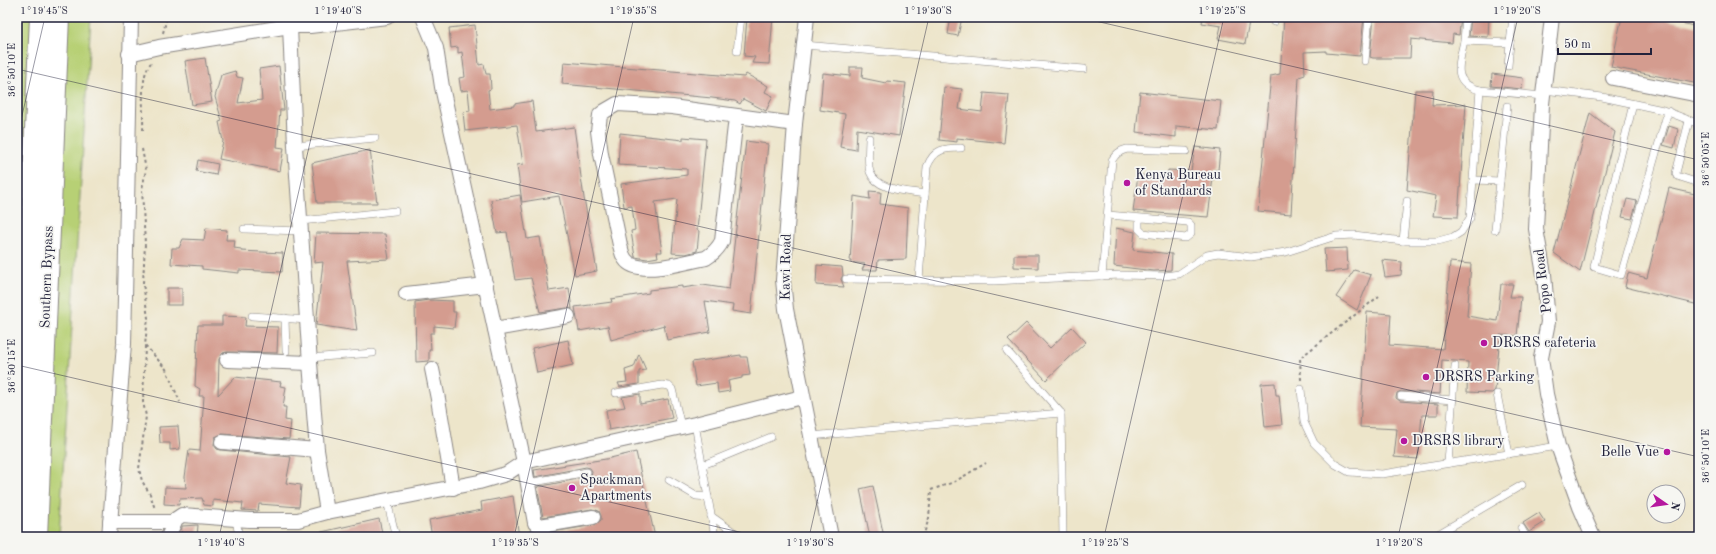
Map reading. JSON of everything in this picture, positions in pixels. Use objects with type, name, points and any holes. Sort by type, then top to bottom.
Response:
[{"type":"highway","name":"Southern Bypass","points":[[18,537],[41,17]]},
{"type":"highway","name":"Southern Bypass","points":[[36,537],[58,17]]},
{"type":"street","points":[[109,537],[124,344],[129,54],[131,17]]},
{"type":"street","points":[[129,54],[290,22],[387,17]]},
{"type":"street","points":[[423,17],[436,48],[442,87],[524,462],[534,523],[540,526],[592,517]]},
{"type":"street","name":"Kawi Road","points":[[808,17],[795,124],[783,280],[786,309],[802,397],[831,537]]},
{"type":"street","name":"Popo Road","points":[[1552,17],[1544,93],[1536,229],[1544,274],[1548,322],[1541,358],[1546,394],[1558,446],[1580,507],[1593,537]]},
{"type":"street","points":[[290,22],[295,146],[309,360],[317,450],[327,512]]},
{"type":"street","points":[[1613,78],[1699,95]]},
{"type":"street","points":[[736,117],[722,241],[719,248],[714,254],[706,258],[649,269],[628,264],[624,259],[620,245],[601,154],[598,132],[600,115],[617,104],[628,104],[672,107],[795,124]]},
{"type":"street","points":[[406,294],[486,285]]},
{"type":"street","points":[[495,329],[568,316]]},
{"type":"street","points":[[227,360],[309,360]]},
{"type":"street","points":[[432,369],[440,405],[453,488]]},
{"type":"street","points":[[168,537],[174,522],[182,515],[236,519],[298,520],[327,512],[453,488],[506,474],[524,462],[688,425],[802,397]]},
{"type":"street","points":[[222,442],[317,450]]},
{"type":"street","points":[[110,522],[174,522]]},
{"type":"lane","points":[[737,51],[741,17]]},
{"type":"lane","points":[[1365,61],[1369,17]]},
{"type":"lane","points":[[1466,17],[1459,74],[1464,83],[1468,86],[1480,90],[1602,97],[1668,111],[1699,124]]},
{"type":"lane","points":[[1508,66],[1513,17]]},
{"type":"lane","points":[[1464,41],[1510,43]]},
{"type":"lane","points":[[804,45],[1084,68]]},
{"type":"lane","points":[[846,279],[994,282],[1102,276],[1165,276],[1179,274],[1203,258],[1213,254],[1218,253],[1251,257],[1286,252],[1336,236],[1354,235],[1403,241],[1438,242],[1453,238],[1461,232],[1470,218],[1480,90]]},
{"type":"lane","points":[[1633,104],[1594,267],[1610,273],[1621,275],[1668,111]]},
{"type":"lane","points":[[1495,230],[1507,106]]},
{"type":"lane","points":[[1689,121],[1676,173],[1677,176],[1699,183]]},
{"type":"lane","points":[[295,146],[375,138]]},
{"type":"lane","points":[[869,138],[870,172],[876,182],[892,188],[925,194]]},
{"type":"lane","points":[[919,280],[927,167],[930,158],[938,152],[944,149],[961,148]]},
{"type":"lane","points":[[1102,276],[1112,160],[1116,154],[1120,150],[1127,149],[1186,151]]},
{"type":"lane","points":[[1474,180],[1500,181]]},
{"type":"lane","points":[[1403,241],[1407,201]]},
{"type":"lane","points":[[244,228],[301,226],[395,211]]},
{"type":"lane","points":[[1108,215],[1188,222],[1191,225],[1191,234],[1186,238],[1143,233],[1139,229],[1139,218]]},
{"type":"lane","points":[[252,316],[307,320]]},
{"type":"lane","points":[[285,318],[286,351]]},
{"type":"lane","points":[[1006,351],[1061,413],[1063,537]]},
{"type":"lane","points":[[309,360],[373,353]]},
{"type":"lane","points":[[1448,464],[1455,366]]},
{"type":"lane","points":[[616,393],[662,385],[669,386],[672,390],[688,425],[703,465],[715,537]]},
{"type":"lane","points":[[1301,389],[1304,422],[1314,443],[1335,464],[1349,472],[1382,474],[1558,446]]},
{"type":"lane","points":[[1497,394],[1509,454]]},
{"type":"lane","points":[[1401,396],[1453,400]]},
{"type":"lane","points":[[811,436],[1061,413]]},
{"type":"lane","points":[[703,465],[771,437]]},
{"type":"lane","points":[[528,483],[587,472]]},
{"type":"lane","points":[[669,480],[696,496],[708,497]]},
{"type":"lane","points":[[1433,537],[1522,484]]},
{"type":"lane","points":[[387,501],[396,537]]},
{"type":"lane","points":[[711,516],[741,537]]},
{"type":"lane","points":[[236,519],[239,537]]},
{"type":"lane","points":[[1521,528],[1526,537]]},
{"type":"path","points":[[143,134],[144,82],[147,67],[157,57],[159,47]]},
{"type":"path","points":[[142,148],[146,170],[142,189],[145,244],[143,283],[148,318],[144,346],[143,402],[146,416],[139,469],[142,481],[150,494],[155,509]]},
{"type":"path","points":[[1301,389],[1300,358],[1380,296]]},
{"type":"path","points":[[144,346],[166,369],[180,402]]},
{"type":"path","points":[[923,537],[929,518],[931,490],[954,482],[986,463]]},
{"type":"green space","points":[[17,17],[91,17],[59,537],[17,537]]},
{"type":"building","points":[[747,17],[773,17],[769,64],[752,63],[755,57],[744,56]]},
{"type":"building","points":[[951,17],[962,17],[958,36],[948,34]]},
{"type":"building","points":[[1203,17],[1250,17],[1245,44],[1218,39],[1221,26],[1202,23]]},
{"type":"building","points":[[1284,17],[1364,17],[1360,56],[1326,53],[1326,51],[1304,52],[1305,75],[1299,77],[1291,214],[1258,211],[1271,76],[1280,74]]},
{"type":"building","points":[[1374,17],[1461,17],[1459,35],[1453,34],[1452,43],[1411,39],[1410,58],[1373,58],[1370,57]]},
{"type":"building","points":[[1471,17],[1489,17],[1488,37],[1469,36]]},
{"type":"building","points":[[1622,17],[1653,17],[1699,27],[1699,84],[1611,67]]},
{"type":"building","points":[[475,25],[479,65],[484,64],[486,74],[490,74],[491,89],[488,90],[490,109],[514,106],[514,104],[532,101],[536,132],[574,127],[584,198],[597,271],[575,275],[559,196],[522,202],[517,165],[523,164],[517,125],[465,131],[463,112],[470,111],[468,90],[461,91],[459,78],[465,77],[462,52],[458,53],[458,47],[451,48],[449,28]]},
{"type":"building","points":[[205,58],[212,102],[192,105],[185,61]]},
{"type":"building","points":[[564,62],[744,77],[746,74],[768,86],[765,92],[773,96],[766,111],[743,99],[740,104],[735,101],[712,98],[562,84]]},
{"type":"building","points":[[279,66],[284,110],[280,110],[277,147],[284,148],[280,171],[219,159],[223,141],[219,122],[222,121],[215,97],[221,75],[235,71],[237,77],[243,78],[238,103],[262,100],[259,69]]},
{"type":"building","points":[[850,67],[863,67],[862,78],[886,83],[887,81],[906,83],[899,136],[857,129],[856,150],[840,147],[845,114],[820,110],[823,73],[850,76]]},
{"type":"building","points":[[1492,74],[1523,78],[1522,89],[1491,86]]},
{"type":"building","points":[[944,87],[962,89],[959,109],[982,112],[984,93],[1009,95],[1004,143],[957,138],[957,142],[939,140]]},
{"type":"building","points":[[1415,90],[1433,90],[1432,105],[1466,104],[1458,217],[1433,216],[1436,196],[1407,190]]},
{"type":"building","points":[[1140,92],[1221,101],[1218,130],[1176,126],[1176,137],[1136,132]]},
{"type":"building","points":[[1590,113],[1615,132],[1580,272],[1554,253]]},
{"type":"building","points":[[1669,126],[1678,129],[1674,148],[1663,145]]},
{"type":"building","points":[[620,133],[683,140],[683,137],[706,139],[697,230],[699,231],[697,251],[686,254],[672,253],[677,199],[655,202],[662,252],[657,252],[658,257],[647,259],[635,257],[631,231],[635,230],[632,206],[624,207],[621,184],[687,175],[687,169],[618,165]]},
{"type":"building","points":[[746,141],[768,144],[751,314],[732,311],[733,305],[705,301],[710,332],[667,340],[664,325],[611,340],[608,326],[579,331],[575,307],[612,302],[611,299],[649,293],[649,290],[682,286],[682,288],[703,285],[729,289]]},
{"type":"building","points":[[1195,147],[1220,150],[1218,170],[1214,170],[1208,217],[1133,211],[1138,175],[1168,177],[1168,170],[1191,171]]},
{"type":"building","points":[[370,150],[377,203],[317,203],[312,163]]},
{"type":"building","points":[[198,160],[218,164],[216,175],[196,171]]},
{"type":"building","points":[[1669,188],[1699,195],[1699,305],[1625,287],[1628,273],[1647,278]]},
{"type":"building","points":[[869,191],[881,192],[880,204],[908,208],[906,259],[878,260],[877,270],[862,270],[865,264],[850,262],[854,196],[870,199]]},
{"type":"building","points":[[520,195],[527,239],[540,237],[549,291],[569,288],[572,309],[567,308],[540,312],[531,278],[515,280],[507,232],[497,233],[491,200]]},
{"type":"building","points":[[1627,199],[1637,201],[1632,219],[1622,217]]},
{"type":"building","points":[[206,228],[227,230],[226,240],[235,240],[234,248],[241,249],[241,251],[283,253],[282,272],[239,270],[239,273],[202,269],[202,266],[171,264],[172,248],[179,248],[183,239],[204,240]]},
{"type":"building","points":[[1116,228],[1135,232],[1133,250],[1172,254],[1171,270],[1154,271],[1114,266]]},
{"type":"building","points":[[316,233],[385,234],[389,259],[347,261],[357,331],[316,325],[323,262],[314,263]]},
{"type":"building","points":[[1347,248],[1348,270],[1326,272],[1324,249]]},
{"type":"building","points":[[1014,255],[1038,255],[1038,268],[1014,267]]},
{"type":"building","points":[[1382,260],[1402,262],[1401,275],[1385,277]]},
{"type":"building","points":[[1450,262],[1471,264],[1467,316],[1497,321],[1501,284],[1513,284],[1510,297],[1521,297],[1517,336],[1500,335],[1495,390],[1492,393],[1467,392],[1468,362],[1442,360],[1440,394],[1401,391],[1397,393],[1396,398],[1400,401],[1438,404],[1438,415],[1422,415],[1418,459],[1394,457],[1397,429],[1360,427],[1367,312],[1391,314],[1389,345],[1443,349]]},
{"type":"building","points":[[817,265],[842,267],[843,275],[841,279],[844,287],[816,285]]},
{"type":"building","points":[[1354,270],[1371,275],[1357,310],[1336,297]]},
{"type":"building","points":[[167,288],[182,288],[182,305],[167,305]]},
{"type":"building","points":[[429,300],[453,301],[453,312],[456,312],[454,328],[434,326],[434,333],[430,333],[431,350],[429,350],[429,361],[416,362],[415,302]]},
{"type":"building","points":[[222,316],[246,317],[245,326],[278,327],[277,353],[223,353],[219,359],[218,395],[235,377],[281,382],[280,386],[286,387],[283,407],[286,407],[285,420],[291,421],[289,439],[222,434],[215,437],[214,445],[217,449],[221,450],[291,457],[286,483],[301,485],[299,507],[259,504],[258,511],[242,510],[243,503],[213,500],[213,506],[204,505],[202,498],[180,499],[179,505],[164,504],[165,487],[186,488],[185,477],[189,450],[200,451],[204,396],[199,396],[200,389],[195,386],[198,325],[222,325]]},
{"type":"building","points":[[1026,323],[1050,348],[1072,327],[1086,342],[1046,380],[1008,340]]},
{"type":"building","points":[[568,340],[573,365],[537,373],[532,348]]},
{"type":"building","points":[[639,354],[646,370],[639,371],[639,384],[620,387],[618,383],[627,382],[625,370],[634,367]]},
{"type":"building","points":[[741,355],[741,357],[747,357],[750,375],[728,381],[730,391],[718,393],[717,383],[696,386],[692,362]]},
{"type":"building","points":[[1275,383],[1276,395],[1279,395],[1282,425],[1265,427],[1261,384]]},
{"type":"building","points":[[640,394],[640,404],[668,399],[672,418],[609,430],[606,410],[625,407],[622,397]]},
{"type":"building","points":[[178,426],[180,449],[170,450],[170,443],[160,443],[159,427]]},
{"type":"building","points":[[636,452],[655,537],[540,537],[540,534],[595,525],[601,520],[601,516],[599,511],[592,509],[543,517],[537,487],[588,477],[591,476],[592,471],[590,468],[586,467],[535,477],[534,470],[606,459]]},
{"type":"building","points":[[873,486],[884,537],[870,537],[860,489]]},
{"type":"building","points":[[513,496],[519,537],[432,537],[429,520],[482,510],[481,502]]},
{"type":"building","points":[[1539,513],[1545,522],[1529,532],[1523,523]]},
{"type":"building","points":[[379,519],[383,537],[317,537],[317,533]]},
{"type":"building","points":[[198,525],[197,537],[181,537],[182,526]]},
{"type":"place","name":"Kenya Bureau of Standards","points":[[1127,183]]},
{"type":"place","name":"DRSRS cafeteria","points":[[1484,343]]},
{"type":"place","name":"DRSRS Parking","points":[[1426,377]]},
{"type":"place","name":"DRSRS library","points":[[1404,441]]},
{"type":"place","name":"Belle Vue","points":[[1667,452]]},
{"type":"place","name":"Spackman Apartments","points":[[572,488]]}]
